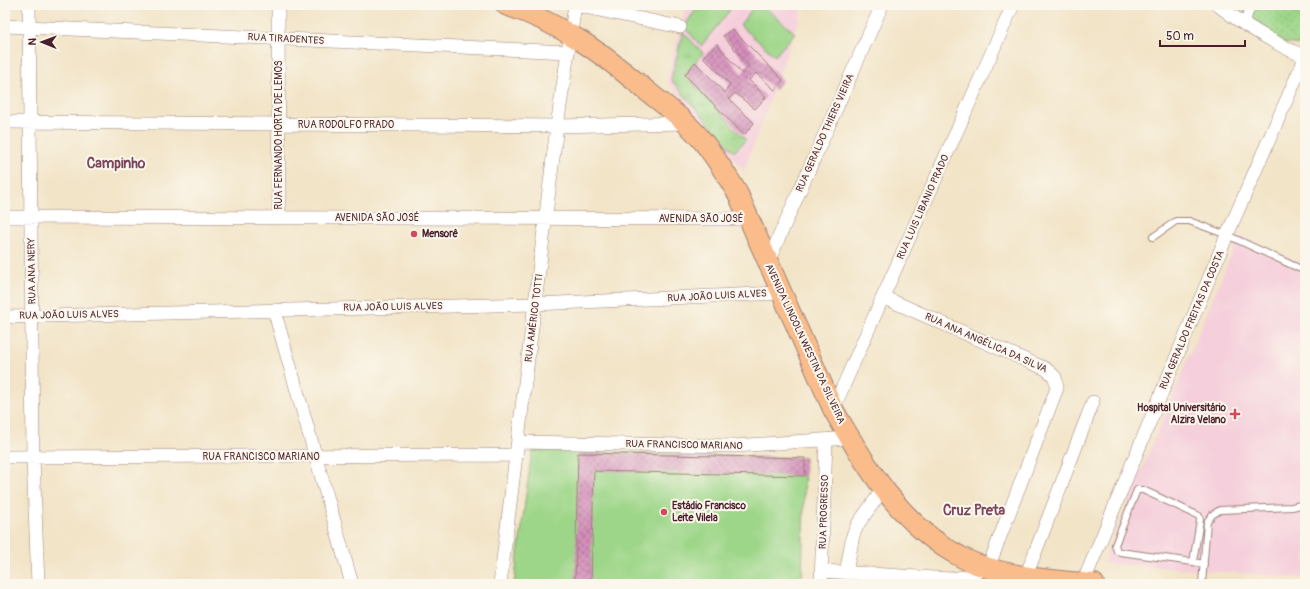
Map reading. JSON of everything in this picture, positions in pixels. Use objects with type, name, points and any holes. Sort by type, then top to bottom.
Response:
[{"type":"main road","name":"AVENIDA LINCOLN WESTIN DA SILVEIRA","points":[[506,5],[570,32],[624,71],[686,123],[701,139],[724,170],[738,194],[780,293],[833,409],[849,438],[883,489],[899,509],[936,540],[964,559],[988,568],[1026,576],[1089,584]]},
{"type":"street","name":"RUA ANA NERY","points":[[29,5],[30,217],[33,316],[33,457],[38,584]]},
{"type":"street","name":"RUA FERNANDO HORTA DE LEMOS","points":[[278,5],[279,218]]},
{"type":"street","name":"RUA AMÉRICO TOTTI","points":[[500,584],[557,126],[575,5]]},
{"type":"street","points":[[575,5],[680,27]]},
{"type":"street","name":"RUA GERALDO THIERS VIEIRA","points":[[768,262],[882,5]]},
{"type":"street","name":"RUA LUIS LIBANIO PRADO","points":[[833,409],[1013,5]]},
{"type":"street","points":[[1218,5],[1244,25],[1274,43],[1305,58]]},
{"type":"street","points":[[1244,25],[1251,5]]},
{"type":"street","name":"RUA TIRADENTES","points":[[5,26],[568,52]]},
{"type":"street","name":"RUA GERALDO FREITAS DA COSTA","points":[[1089,584],[1227,235],[1305,58]]},
{"type":"street","name":"RUA RODOLFO PRADO","points":[[5,122],[557,126],[686,123]]},
{"type":"street","name":"AVENIDA SÃO JOSÉ","points":[[5,217],[749,219]]},
{"type":"street","name":"RUA JOÃO LUIS ALVES","points":[[5,317],[536,304],[780,293]]},
{"type":"street","name":"RUA ANA ANGÉLICA DA SILVA","points":[[883,297],[1046,369],[1056,377],[1057,383],[1054,398],[988,568]]},
{"type":"street","points":[[274,310],[317,456],[352,584]]},
{"type":"street","points":[[1026,576],[1093,402]]},
{"type":"street","name":"RUA FRANCISCO MARIANO","points":[[5,457],[317,456],[518,448],[701,447],[792,444],[849,438]]},
{"type":"street","name":"RUA PROGRESSO","points":[[821,584],[826,440]]},
{"type":"street","points":[[846,573],[853,535],[858,524],[883,489]]},
{"type":"street","points":[[822,571],[950,579],[964,577],[988,568]]},
{"type":"lane","points":[[1153,237],[1171,224],[1182,220],[1202,225],[1227,235],[1305,271]]},
{"type":"lane","points":[[1193,562],[1200,520],[1199,516],[1143,490],[1137,490],[1115,545],[1117,551],[1204,564]]},
{"type":"lane","points":[[1202,584],[1207,522],[1212,515],[1220,510],[1292,507],[1305,504]]},
{"type":"shaded area","points":[[686,5],[785,5],[802,11],[744,171],[667,82]]},
{"type":"shaded area","name":"Hospital Universitário Alzira Velano","points":[[1239,236],[1305,265],[1305,578],[1103,563]]},
{"type":"green space","points":[[699,5],[734,5],[701,46],[684,27]]},
{"type":"green space","points":[[755,5],[762,5],[795,33],[775,56],[740,25]]},
{"type":"green space","points":[[1235,5],[1305,5],[1305,35],[1301,45],[1284,43]]},
{"type":"green space","points":[[683,32],[703,53],[685,75],[746,140],[734,152],[671,80]]},
{"type":"green space","name":"Estádio Francisco Leite Vilela","points":[[534,450],[805,458],[802,581],[819,581],[819,584],[514,584],[531,458]]},
{"type":"building","points":[[732,29],[783,80],[775,90],[756,73],[749,80],[766,97],[755,109],[735,93],[729,99],[754,123],[744,135],[685,75],[695,62],[725,93],[730,84],[703,57],[717,44],[742,74],[749,65],[723,36]]},
{"type":"building","points":[[578,453],[805,458],[805,476],[594,471],[591,584],[575,584]]},
{"type":"building","points":[[819,581],[819,584],[802,584],[802,582]]},
{"type":"place","name":"Mensorê","points":[[414,234]]},
{"type":"place","name":"Hospital Universitário Alzira Velano","points":[[1235,414]]},
{"type":"place","name":"Estádio Francisco Leite Vilela","points":[[664,512]]},
{"type":"district","name":"Campinho","points":[[116,163]]},
{"type":"district","name":"Cruz Preta","points":[[974,510]]}]
